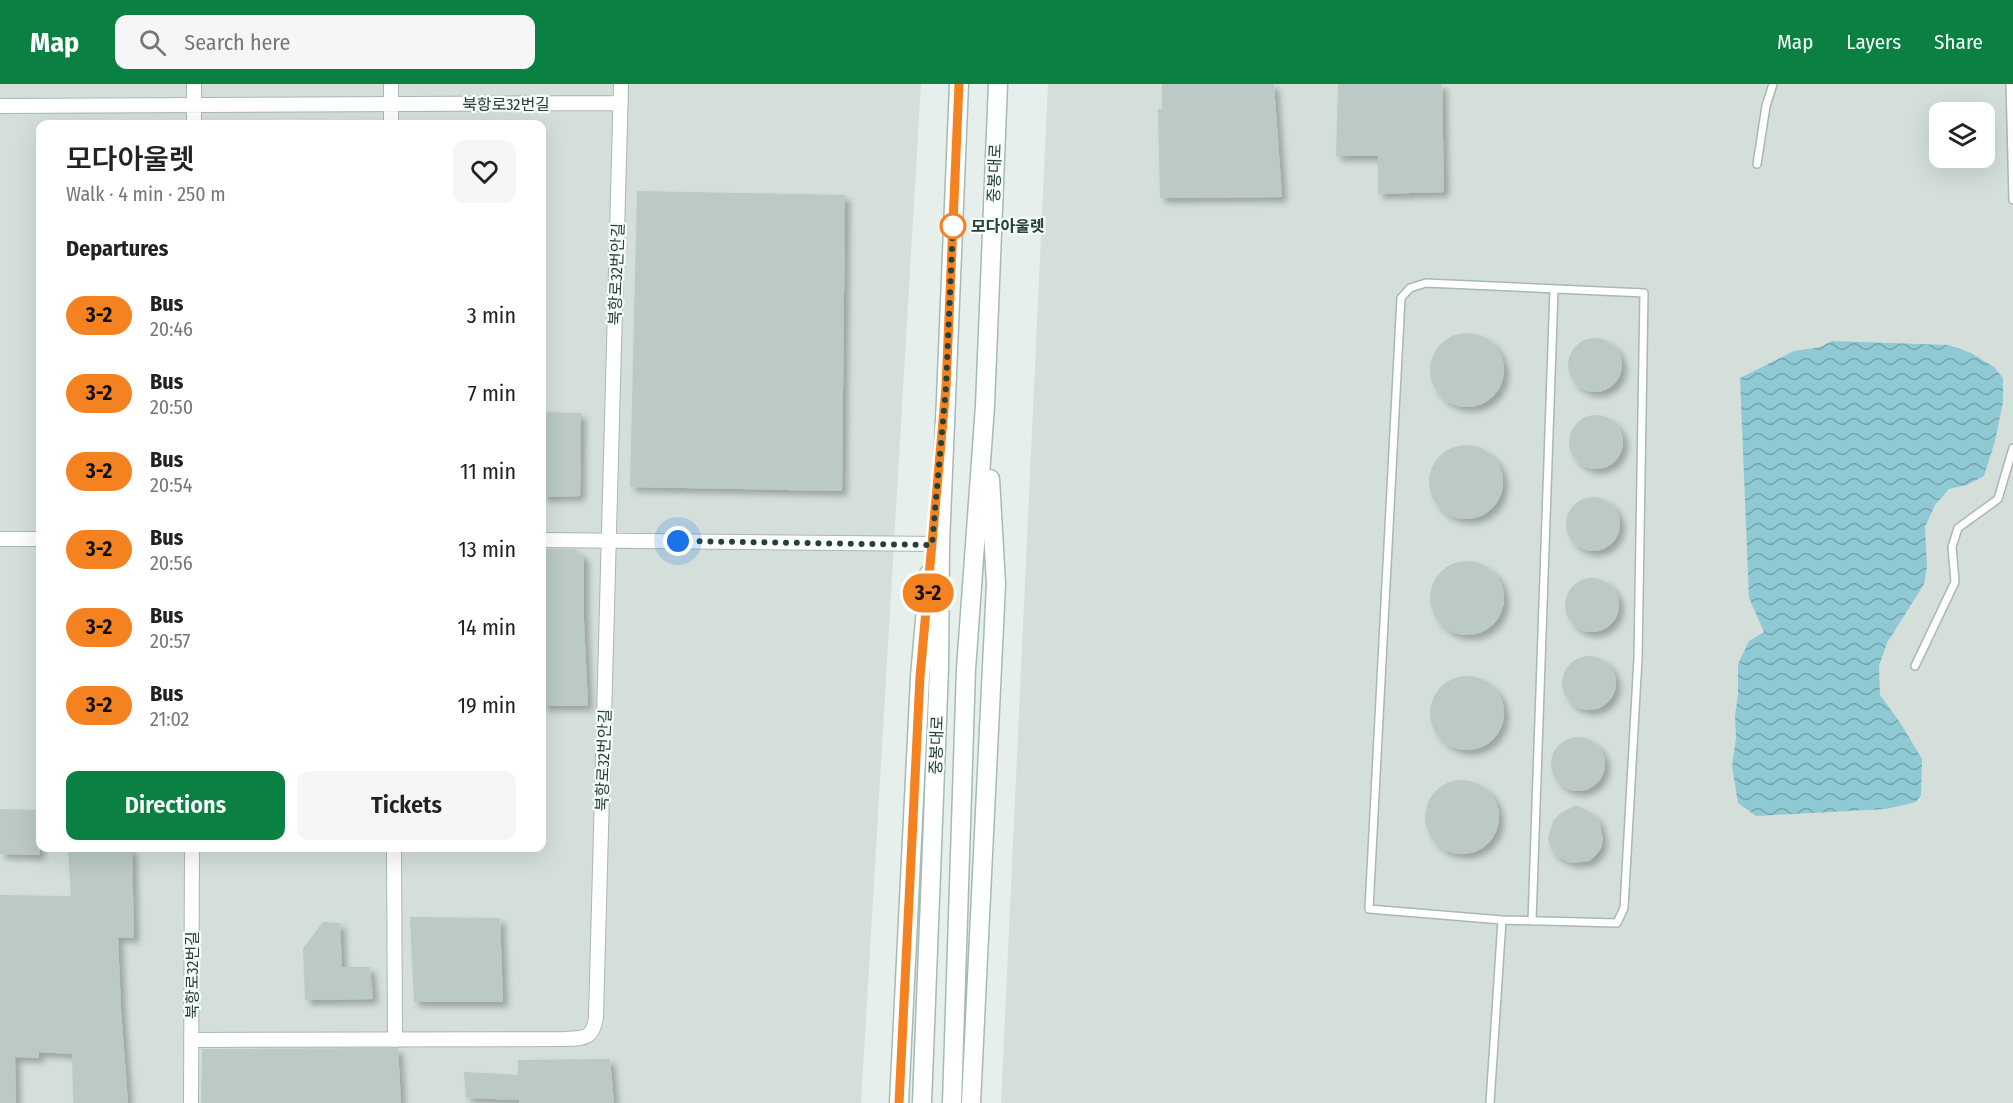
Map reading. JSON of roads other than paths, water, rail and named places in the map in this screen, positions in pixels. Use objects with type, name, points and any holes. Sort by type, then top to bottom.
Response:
[{"type":"main road","name":"중봉대로","points":[[899,1103],[920,677],[936,544],[946,387],[959,84]]},
{"type":"main road","name":"중봉대로","points":[[952,1103],[966,669],[986,406],[998,84]]},
{"type":"main road","name":"중봉대로","points":[[971,1103],[996,584],[986,406]]},
{"type":"main road","name":"중봉대로","points":[[922,1103],[939,668],[936,544]]},
{"type":"street","points":[[194,84],[194,120]]},
{"type":"street","points":[[391,84],[391,120]]},
{"type":"street","name":"북항로32번안길","points":[[191,1040],[565,1039],[585,1038],[594,1030],[621,84]]},
{"type":"street","name":"북항로32번길","points":[[0,106],[621,103]]},
{"type":"street","points":[[0,539],[36,539]]},
{"type":"street","points":[[546,540],[936,544]]},
{"type":"street","name":"북항로32번길","points":[[191,1103],[192,852]]},
{"type":"street","points":[[394,852],[395,1040]]},
{"type":"lane","points":[[1757,164],[1766,106],[1773,84]]},
{"type":"lane","points":[[2010,84],[2013,200]]},
{"type":"lane","points":[[1426,283],[1644,293],[1638,658],[1624,908],[1617,923],[1502,920],[1369,909],[1401,298],[1410,288],[1426,283]]},
{"type":"lane","points":[[1532,921],[1554,289]]},
{"type":"lane","points":[[1915,666],[1955,582],[1952,547],[1958,528],[1998,499],[2013,448]]},
{"type":"lane","points":[[1490,1103],[1502,920]]},
{"type":"water","points":[[1832,341],[1949,345],[1971,353],[1994,367],[2003,378],[2003,402],[1995,441],[1984,476],[1967,485],[1949,489],[1935,505],[1925,527],[1927,567],[1924,584],[1887,643],[1879,666],[1880,695],[1922,759],[1921,795],[1916,802],[1886,809],[1756,816],[1738,803],[1732,766],[1736,738],[1738,664],[1749,641],[1764,632],[1749,598],[1740,378],[1794,351],[1820,347]]},
{"type":"place","name":"모다아울렛","points":[[953,226]]}]
